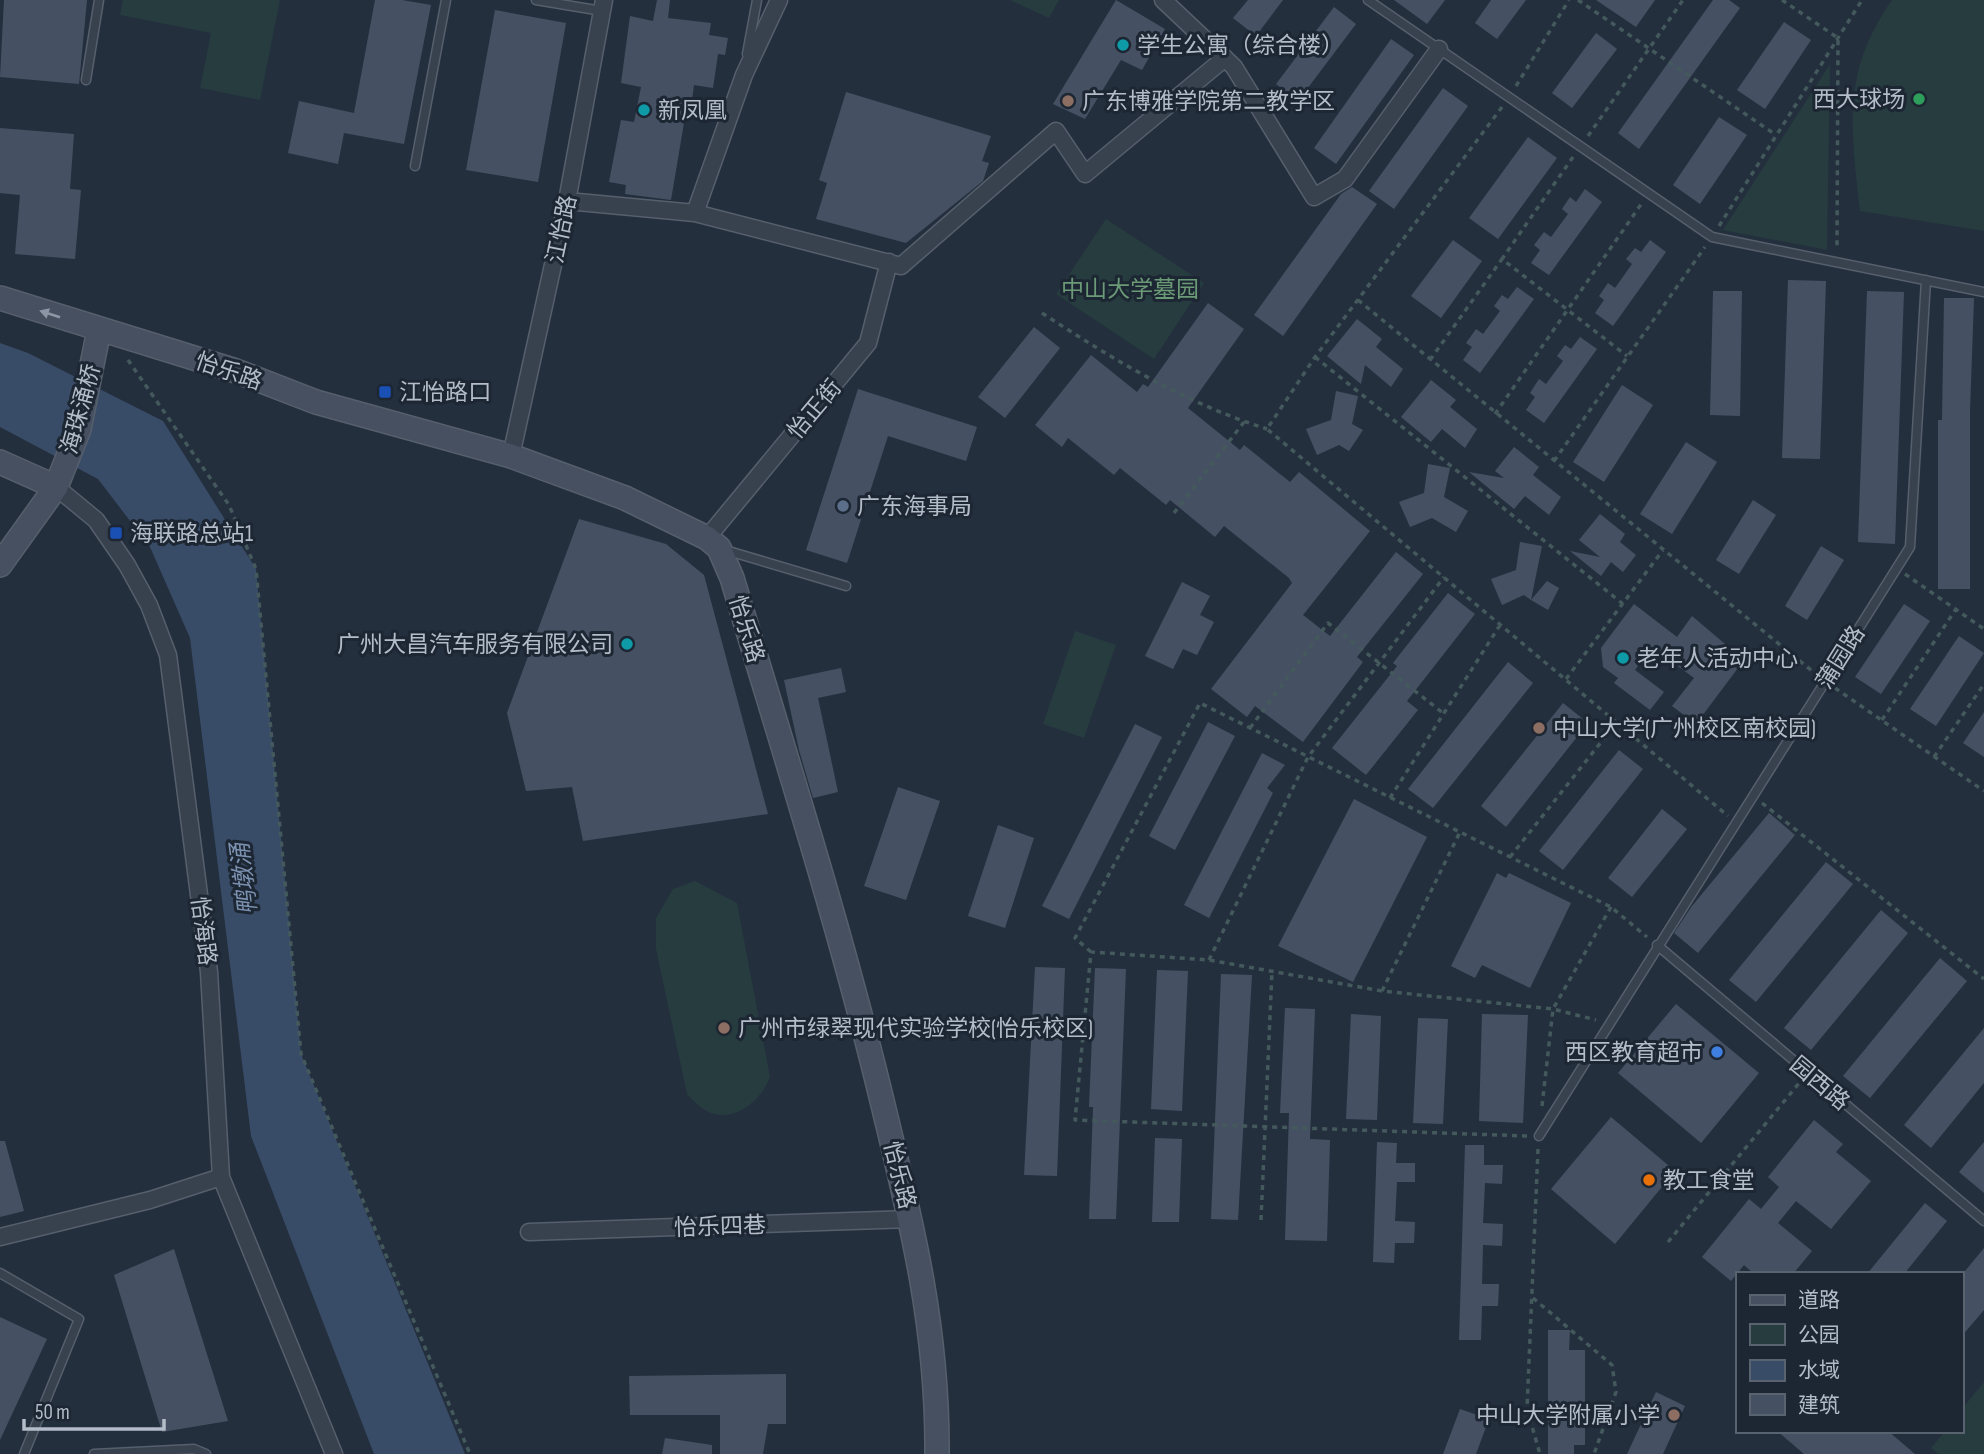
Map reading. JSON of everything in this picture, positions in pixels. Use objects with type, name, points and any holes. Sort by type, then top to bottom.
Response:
[{"type":"street","points":[[695,213],[744,75],[779,0]]},
{"type":"street","points":[[1163,0],[1234,67],[1314,197],[1345,179],[1439,49]]},
{"type":"street","name":"江怡路","points":[[511,456],[567,201],[603,6]]},
{"type":"street","points":[[567,201],[695,213],[901,266],[1056,131],[1085,174],[1225,58]]},
{"type":"street","name":"怡正街","points":[[713,543],[868,343],[889,262]]},
{"type":"street","name":"怡乐路","points":[[0,298],[236,371],[316,402],[511,456],[625,498],[713,543],[732,578],[855,987],[911,1219],[931,1324],[937,1390],[937,1454]]},
{"type":"street","name":"海珠涌桥","points":[[0,565],[56,487],[79,429],[105,331]]},
{"type":"street","name":"怡海路","points":[[0,462],[56,487],[96,520],[127,565],[149,605],[169,655],[209,972],[221,1177],[334,1454]]},
{"type":"street","points":[[0,1237],[150,1200],[221,1177]]},
{"type":"street","name":"怡乐四巷","points":[[529,1233],[911,1219]]},
{"type":"lane","points":[[86,80],[99,0]]},
{"type":"lane","points":[[415,166],[446,0]]},
{"type":"lane","points":[[536,0],[603,6]]},
{"type":"lane","points":[[744,75],[757,0]]},
{"type":"lane","points":[[1368,0],[1712,237],[1984,292]]},
{"type":"lane","name":"蒲园路","points":[[1539,1136],[1910,547],[1926,280]]},
{"type":"lane","points":[[713,543],[846,586]]},
{"type":"lane","name":"园西路","points":[[1657,945],[1984,1221]]},
{"type":"lane","points":[[0,1273],[79,1319],[24,1454]]},
{"type":"lane","points":[[100,1454],[194,1449],[206,1454]]},
{"type":"path","points":[[1267,429],[1315,357],[1510,98],[1569,0]]},
{"type":"path","points":[[1578,0],[1776,135]]},
{"type":"path","points":[[1430,360],[1683,0]]},
{"type":"path","points":[[1782,0],[1838,38],[1837,262]]},
{"type":"path","points":[[1495,414],[1649,194]]},
{"type":"path","points":[[1502,260],[1628,356]]},
{"type":"path","points":[[1358,300],[1825,681],[1984,791]]},
{"type":"path","points":[[1042,313],[1132,371],[1244,422],[1267,429],[1735,821]]},
{"type":"path","points":[[105,331],[229,505],[256,569],[301,1054],[470,1454]]},
{"type":"path","points":[[1315,357],[1623,604]]},
{"type":"path","points":[[1174,513],[1244,422]]},
{"type":"path","points":[[1566,679],[1663,550]]},
{"type":"path","points":[[1897,568],[1984,629]]},
{"type":"path","points":[[1209,960],[1308,757],[1444,577]]},
{"type":"path","points":[[1882,720],[1956,609]]},
{"type":"path","points":[[1250,728],[1328,623],[1443,713]]},
{"type":"path","points":[[1390,798],[1500,625]]},
{"type":"path","points":[[1934,757],[1984,684]]},
{"type":"path","points":[[1608,1023],[1553,1009],[1382,991],[1209,960],[1091,952],[1075,937],[1200,702],[1611,907],[1657,945]]},
{"type":"path","points":[[1510,856],[1617,722]]},
{"type":"path","points":[[1752,795],[1984,979]]},
{"type":"path","points":[[1382,991],[1460,832]]},
{"type":"path","points":[[1540,1454],[1527,1409],[1539,1136],[1553,1009],[1611,907]]},
{"type":"path","points":[[1091,952],[1076,1120],[1539,1136]]},
{"type":"path","points":[[1261,1220],[1272,971]]},
{"type":"path","points":[[1668,1242],[1808,1072]]},
{"type":"path","points":[[1532,1297],[1612,1365],[1616,1392],[1594,1454]]},
{"type":"green space","points":[[123,0],[280,0],[260,100],[200,88],[211,33],[120,15]]},
{"type":"green space","points":[[1010,0],[1059,0],[1049,18]]},
{"type":"green space","name":"西大球场","points":[[1892,0],[1984,0],[1984,231],[1860,211],[1853,127],[1857,77],[1864,52]]},
{"type":"green space","points":[[1830,64],[1827,250],[1723,230]]},
{"type":"green space","name":"中山大学墓园","points":[[1106,219],[1204,283],[1154,359],[1056,294]]},
{"type":"green space","points":[[1075,631],[1116,645],[1084,738],[1043,724]]},
{"type":"green space","points":[[695,881],[737,903],[770,1077],[752,1103],[734,1113],[724,1115],[703,1109],[687,1094],[656,949],[656,918],[673,889]]},
{"type":"green space","points":[[1984,1382],[1984,1454],[1938,1454],[1931,1448],[1943,1433],[1963,1433],[1963,1408]]},
{"type":"water","name":"鸭墩涌","points":[[0,343],[28,353],[163,421],[256,569],[301,1054],[465,1454],[374,1454],[251,1136],[190,638],[150,547],[98,479],[0,427]]},
{"type":"building","points":[[4,0],[87,0],[79,84],[0,77]]},
{"type":"building","points":[[375,0],[402,0],[431,5],[404,144],[344,133],[338,164],[288,153],[299,101],[354,113]]},
{"type":"building","name":"新凤凰","points":[[657,0],[670,0],[668,18],[711,23],[709,35],[728,38],[725,55],[718,54],[713,88],[694,85],[692,100],[688,99],[671,200],[625,194],[626,185],[609,182],[621,120],[634,122],[641,87],[621,83],[630,16],[653,21]]},
{"type":"building","name":"学生公寓（综合楼）","points":[[1116,0],[1165,29],[1142,70],[1121,60],[1085,119],[1053,104]]},
{"type":"building","points":[[1248,0],[1283,0],[1256,36],[1233,18]]},
{"type":"building","points":[[1394,0],[1445,0],[1427,24]]},
{"type":"building","points":[[1491,0],[1526,0],[1497,39],[1475,23]]},
{"type":"building","points":[[1596,0],[1655,0],[1636,27]]},
{"type":"building","points":[[1713,0],[1729,0],[1740,8],[1639,149],[1618,133]]},
{"type":"building","points":[[1334,7],[1356,24],[1298,101],[1276,84]]},
{"type":"building","points":[[495,10],[566,23],[538,182],[466,170]]},
{"type":"building","points":[[1784,22],[1811,40],[1765,109],[1737,90]]},
{"type":"building","points":[[1596,33],[1617,49],[1572,108],[1552,93]]},
{"type":"building","points":[[1391,39],[1414,55],[1336,164],[1314,148]]},
{"type":"building","points":[[1443,88],[1468,106],[1394,209],[1369,191]]},
{"type":"building","points":[[846,92],[991,136],[982,161],[989,163],[983,181],[906,243],[816,219],[827,183],[819,180]]},
{"type":"building","points":[[1719,117],[1747,135],[1700,204],[1673,185]]},
{"type":"building","points":[[0,128],[74,134],[70,189],[81,190],[75,259],[15,254],[20,195],[0,193]]},
{"type":"building","points":[[1528,137],[1557,158],[1498,239],[1469,218]]},
{"type":"building","points":[[1352,187],[1377,204],[1283,336],[1254,315],[1341,194]]},
{"type":"building","points":[[1585,189],[1602,202],[1549,275],[1531,263],[1540,250],[1534,245],[1544,232],[1551,237],[1568,214],[1562,209],[1570,197],[1576,202]]},
{"type":"building","points":[[1453,240],[1482,261],[1441,318],[1411,296]]},
{"type":"building","points":[[1650,240],[1666,252],[1613,326],[1595,313],[1604,300],[1599,296],[1608,283],[1615,288],[1632,264],[1626,259],[1635,248],[1641,252]]},
{"type":"building","points":[[1788,280],[1826,281],[1820,459],[1782,458]]},
{"type":"building","points":[[1517,287],[1534,299],[1480,373],[1463,360],[1472,347],[1466,343],[1476,329],[1483,334],[1500,311],[1494,306],[1502,295],[1508,299]]},
{"type":"building","points":[[1713,291],[1742,291],[1740,416],[1710,415]]},
{"type":"building","points":[[1867,291],[1904,292],[1895,544],[1858,542]]},
{"type":"building","points":[[1944,298],[1974,298],[1970,411],[1970,589],[1938,589],[1938,420],[1942,420]]},
{"type":"building","points":[[1208,303],[1244,329],[1188,408],[1240,450],[1244,445],[1290,482],[1299,472],[1370,531],[1303,615],[1330,636],[1396,552],[1423,574],[1357,657],[1363,662],[1303,742],[1255,706],[1247,717],[1211,689],[1292,583],[1289,578],[1224,526],[1215,537],[1170,500],[1166,505],[1120,468],[1114,475],[1068,438],[1062,447],[1035,425],[1091,355],[1137,392],[1143,384],[1148,387]]},
{"type":"building","points":[[1357,319],[1382,339],[1376,347],[1403,369],[1391,387],[1365,365],[1361,384],[1327,356]]},
{"type":"building","points":[[1034,327],[1060,348],[1005,418],[978,397]]},
{"type":"building","points":[[1580,337],[1597,349],[1544,423],[1526,410],[1535,397],[1530,393],[1539,379],[1546,384],[1563,361],[1557,356],[1565,345],[1571,349]]},
{"type":"building","points":[[1431,380],[1456,400],[1450,407],[1477,429],[1465,448],[1442,429],[1431,442],[1401,417]]},
{"type":"building","points":[[1622,385],[1653,405],[1604,482],[1573,462]]},
{"type":"building","name":"广东海事局","points":[[858,389],[977,427],[966,461],[888,436],[847,563],[806,550]]},
{"type":"building","points":[[1336,391],[1358,396],[1352,424],[1363,430],[1349,451],[1339,445],[1317,455],[1306,429],[1331,420]]},
{"type":"building","points":[[1686,442],[1717,462],[1672,534],[1640,514]]},
{"type":"building","points":[[1514,447],[1539,467],[1533,475],[1561,497],[1549,515],[1525,496],[1514,509],[1469,472],[1504,478],[1495,471]]},
{"type":"building","points":[[1428,464],[1450,468],[1444,497],[1468,511],[1456,532],[1432,518],[1410,527],[1399,502],[1424,493]]},
{"type":"building","points":[[1753,500],[1776,515],[1739,574],[1716,560]]},
{"type":"building","points":[[1600,514],[1625,534],[1620,542],[1636,555],[1623,572],[1611,562],[1601,576],[1570,551],[1600,557],[1579,540]]},
{"type":"building","name":"广州大昌汽车服务有限公司","points":[[579,519],[666,544],[704,575],[768,814],[583,841],[572,787],[526,791],[507,713]]},
{"type":"building","points":[[1520,542],[1542,546],[1531,600],[1524,595],[1502,605],[1491,579],[1516,570]]},
{"type":"building","points":[[1821,546],[1844,560],[1807,620],[1785,606]]},
{"type":"building","points":[[1547,581],[1559,588],[1548,610],[1531,600]]},
{"type":"building","points":[[1182,582],[1210,596],[1200,615],[1214,622],[1197,655],[1183,649],[1173,669],[1145,656]]},
{"type":"building","points":[[1448,593],[1475,614],[1407,701],[1418,710],[1366,775],[1332,748],[1397,666],[1393,663]]},
{"type":"building","points":[[1634,604],[1677,637],[1692,616],[1744,660],[1696,724],[1672,706],[1694,678],[1652,647],[1635,670],[1664,692],[1650,710],[1614,683],[1618,678],[1603,667],[1601,648]]},
{"type":"building","points":[[1904,604],[1930,621],[1881,694],[1855,677]]},
{"type":"building","points":[[1959,636],[1984,653],[1936,726],[1910,709]]},
{"type":"building","points":[[1508,662],[1533,683],[1433,808],[1408,789]]},
{"type":"building","points":[[841,668],[846,692],[818,698],[838,792],[813,798],[799,750],[784,680]]},
{"type":"building","points":[[1563,703],[1588,723],[1506,827],[1481,806]]},
{"type":"building","points":[[1984,712],[1984,757],[1963,743]]},
{"type":"building","points":[[1208,722],[1235,736],[1175,850],[1149,836]]},
{"type":"building","points":[[1135,724],[1162,737],[1069,919],[1042,906]]},
{"type":"building","points":[[1619,750],[1643,769],[1563,870],[1539,851]]},
{"type":"building","points":[[1262,753],[1285,765],[1267,788],[1273,793],[1209,918],[1184,905]]},
{"type":"building","points":[[898,787],[940,801],[906,900],[864,886]]},
{"type":"building","points":[[1354,799],[1427,837],[1353,982],[1278,946]]},
{"type":"building","points":[[1662,809],[1687,829],[1632,897],[1608,878]]},
{"type":"building","points":[[1769,813],[1795,835],[1698,953],[1674,933],[1692,906]]},
{"type":"building","points":[[998,825],[1034,838],[1005,928],[968,916]]},
{"type":"building","points":[[1826,862],[1853,884],[1756,1002],[1729,980]]},
{"type":"building","points":[[1497,873],[1506,878],[1509,873],[1571,903],[1530,988],[1482,965],[1475,978],[1451,966]]},
{"type":"building","points":[[1881,910],[1908,933],[1811,1050],[1784,1028]]},
{"type":"building","points":[[1940,958],[1967,981],[1870,1098],[1843,1076]]},
{"type":"building","points":[[1035,967],[1065,968],[1057,1176],[1024,1175]]},
{"type":"building","points":[[1095,968],[1126,969],[1116,1219],[1089,1219],[1093,1107],[1089,1107]]},
{"type":"building","points":[[1157,970],[1188,971],[1182,1111],[1151,1109]]},
{"type":"building","points":[[1221,974],[1252,975],[1238,1220],[1211,1219]]},
{"type":"building","points":[[1676,1004],[1759,1073],[1701,1143],[1618,1073]]},
{"type":"building","points":[[1285,1008],[1315,1009],[1310,1139],[1330,1140],[1327,1241],[1285,1240],[1289,1113],[1280,1113]]},
{"type":"building","points":[[1351,1014],[1381,1016],[1377,1120],[1346,1119]]},
{"type":"building","points":[[1482,1014],[1528,1015],[1523,1123],[1479,1121]]},
{"type":"building","points":[[1418,1018],[1448,1019],[1443,1124],[1413,1123]]},
{"type":"building","points":[[1984,1028],[1984,1083],[1931,1148],[1904,1125]]},
{"type":"building","points":[[1611,1117],[1675,1171],[1615,1244],[1551,1189]]},
{"type":"building","points":[[1814,1120],[1843,1144],[1836,1152],[1871,1181],[1831,1229],[1796,1201],[1778,1223],[1812,1251],[1795,1272],[1752,1272],[1744,1265],[1731,1281],[1702,1257],[1749,1199],[1761,1209],[1779,1187],[1768,1177]]},
{"type":"building","points":[[1155,1138],[1182,1139],[1179,1222],[1152,1222]]},
{"type":"building","points":[[0,1141],[5,1141],[24,1211],[0,1217]]},
{"type":"building","points":[[1377,1142],[1397,1143],[1396,1163],[1415,1163],[1415,1182],[1397,1182],[1395,1221],[1415,1222],[1414,1243],[1395,1243],[1394,1263],[1373,1262]]},
{"type":"building","points":[[1984,1142],[1984,1193],[1959,1172]]},
{"type":"building","points":[[1465,1145],[1484,1145],[1484,1165],[1503,1165],[1502,1184],[1485,1183],[1483,1223],[1503,1224],[1502,1246],[1483,1245],[1482,1284],[1499,1284],[1498,1306],[1482,1306],[1481,1340],[1459,1340]]},
{"type":"building","points":[[1925,1203],[1947,1221],[1906,1272],[1869,1272]]},
{"type":"building","points":[[1984,1248],[1984,1310],[1963,1335],[1963,1274]]},
{"type":"building","points":[[174,1249],[228,1421],[162,1432],[114,1275]]},
{"type":"building","points":[[0,1317],[47,1339],[0,1440]]},
{"type":"building","points":[[1548,1330],[1570,1330],[1569,1350],[1585,1350],[1585,1445],[1574,1445],[1574,1454],[1548,1454]]},
{"type":"building","points":[[786,1374],[786,1424],[768,1424],[763,1454],[720,1454],[720,1415],[630,1415],[629,1376]]},
{"type":"building","points":[[1656,1392],[1685,1406],[1663,1454],[1627,1454]]},
{"type":"building","points":[[1460,1409],[1489,1419],[1476,1454],[1443,1454]]},
{"type":"building","points":[[1779,1433],[1890,1433],[1915,1454],[1804,1454]]},
{"type":"building","points":[[665,1438],[712,1445],[712,1454],[662,1454]]},
{"type":"place","name":"学生公寓（综合楼）","points":[[1123,45]]},
{"type":"place","name":"西大球场","points":[[1919,99]]},
{"type":"place","name":"广东博雅学院第二教学区","points":[[1068,101]]},
{"type":"place","name":"新凤凰","points":[[644,110]]},
{"type":"place","name":"江怡路口","points":[[385,392]]},
{"type":"place","name":"广东海事局","points":[[843,506]]},
{"type":"place","name":"海联路总站1","points":[[116,533]]},
{"type":"place","name":"广州大昌汽车服务有限公司","points":[[627,644]]},
{"type":"place","name":"老年人活动中心","points":[[1623,658]]},
{"type":"place","name":"中山大学(广州校区南校园)","points":[[1539,728]]},
{"type":"place","name":"广州市绿翠现代实验学校(怡乐校区)","points":[[724,1028]]},
{"type":"place","name":"西区教育超市","points":[[1717,1052]]},
{"type":"place","name":"教工食堂","points":[[1649,1180]]},
{"type":"place","name":"中山大学附属小学","points":[[1674,1415]]}]
